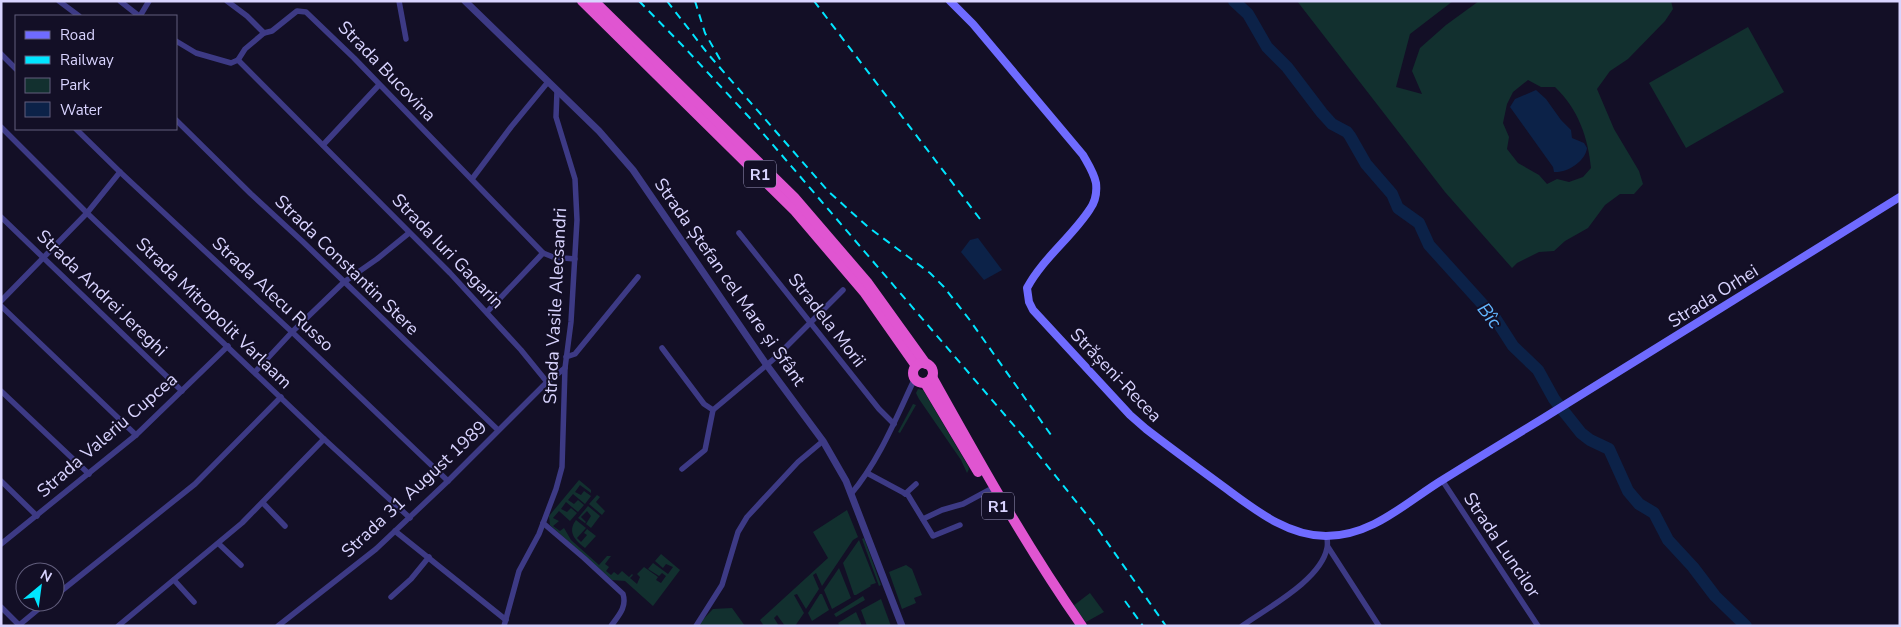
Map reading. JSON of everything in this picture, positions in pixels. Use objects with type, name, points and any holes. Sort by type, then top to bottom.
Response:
[{"type":"highway","name":"R1","points":[[582,1],[796,211],[864,292],[921,365]]},
{"type":"highway","name":"R1","points":[[594,1],[794,197],[867,282],[911,343],[921,365]]},
{"type":"highway","points":[[929,380],[919,382],[913,372],[921,365],[931,368],[929,380],[1017,527],[1059,594],[1082,626]]},
{"type":"highway","name":"R1","points":[[929,380],[989,490],[1028,556],[1074,626]]},
{"type":"main road","name":"Strășeni-Recea","points":[[950,1],[973,24],[1083,155],[1096,183],[1096,196],[1091,208],[1048,258],[1027,288],[1029,302],[1033,310],[1130,415],[1200,470],[1268,518],[1290,529],[1327,536],[1351,533],[1368,528],[1541,419]]},
{"type":"main road","name":"Strada Orhei","points":[[1541,419],[1900,197]]},
{"type":"street","points":[[59,1],[77,15]]},
{"type":"street","points":[[120,1],[139,15]]},
{"type":"street","points":[[141,15],[148,1]]},
{"type":"street","points":[[178,42],[216,60],[231,63],[238,60],[246,49],[264,33],[247,16],[227,1]]},
{"type":"street","points":[[399,1],[406,39]]},
{"type":"street","name":"Strada Ștefan cel Mare și Sfânt","points":[[465,1],[599,131],[634,170],[766,364],[838,464],[902,626]]},
{"type":"street","name":"Strada Bucovina","points":[[264,33],[272,30],[297,11],[303,11],[321,26],[543,253]]},
{"type":"street","points":[[1,54],[15,67]]},
{"type":"street","name":"Strada Iuri Gagarin","points":[[238,60],[487,312],[547,382]]},
{"type":"street","points":[[472,179],[548,82]]},
{"type":"street","points":[[323,145],[379,85]]},
{"type":"street","name":"Strada Vasile Alecsandri","points":[[395,531],[429,557],[505,623],[519,571],[543,523],[562,467],[565,368],[571,322],[577,220],[575,179],[556,117],[557,91]]},
{"type":"street","name":"Strada Constantin Stere","points":[[178,122],[498,430]]},
{"type":"street","name":"Strada Mitropolit Varlaam","points":[[1,126],[87,213],[324,439],[410,518]]},
{"type":"street","name":"Strada Alecu Russo","points":[[77,130],[448,481]]},
{"type":"street","points":[[1,301],[87,213],[120,172]]},
{"type":"street","name":"Strada Andrei Jereghi","points":[[1,217],[182,390]]},
{"type":"street","points":[[255,372],[292,332],[344,282],[409,233]]},
{"type":"street","name":"Stradela Morii","points":[[739,233],[879,409],[894,424]]},
{"type":"street","points":[[487,312],[543,253],[553,257],[575,259]]},
{"type":"street","points":[[566,357],[574,354],[638,277]]},
{"type":"street","points":[[682,469],[705,450],[713,410],[775,358],[842,290]]},
{"type":"street","points":[[1,306],[136,435]]},
{"type":"street","name":"Strada Valeriu Cupcea","points":[[1,544],[136,435],[228,346]]},
{"type":"street","points":[[662,348],[704,404],[713,410]]},
{"type":"street","name":"Strada 31 August 1989","points":[[278,626],[368,555],[410,518],[547,382],[565,368]]},
{"type":"street","points":[[850,494],[867,473],[894,424],[915,378]]},
{"type":"street","points":[[1,391],[89,474]]},
{"type":"street","points":[[65,588],[195,484],[281,396]]},
{"type":"street","points":[[122,625],[219,544],[263,503],[324,439]]},
{"type":"street","points":[[696,626],[722,584],[738,532],[747,517],[798,462],[823,441]]},
{"type":"street","points":[[867,473],[911,499],[933,536],[960,525]]},
{"type":"street","name":"Strada Luncilor","points":[[1442,480],[1538,626]]},
{"type":"street","points":[[1,481],[37,516]]},
{"type":"street","points":[[905,494],[916,484]]},
{"type":"street","points":[[923,519],[942,510],[963,504],[989,490]]},
{"type":"street","points":[[263,503],[285,526]]},
{"type":"street","points":[[543,523],[623,594],[625,600],[624,608],[611,626]]},
{"type":"street","points":[[1327,536],[1328,547],[1379,626]]},
{"type":"street","points":[[219,544],[241,566]]},
{"type":"street","points":[[1242,626],[1308,578],[1317,569],[1328,547]]},
{"type":"street","points":[[391,597],[411,579],[429,557]]},
{"type":"street","points":[[174,580],[194,602]]},
{"type":"street","points":[[1,607],[19,625],[35,612]]},
{"type":"green space","points":[[1297,1],[1453,1],[1410,34],[1396,87],[1422,94],[1412,71],[1420,48],[1446,25],[1479,1],[1671,1],[1673,9],[1665,21],[1628,59],[1610,71],[1597,89],[1614,129],[1639,171],[1643,184],[1634,194],[1620,194],[1605,205],[1588,228],[1565,241],[1554,251],[1539,252],[1517,263],[1512,268],[1445,192]],"holes":[[[1528,80],[1541,87],[1555,87],[1576,114],[1590,157],[1591,168],[1583,177],[1569,182],[1557,179],[1547,184],[1539,175],[1518,163],[1507,149],[1509,137],[1503,123],[1507,104],[1513,92]]]},
{"type":"green space","points":[[1748,27],[1784,92],[1686,148],[1649,83]]},
{"type":"green space","points":[[918,389],[923,390],[968,466],[967,473],[961,460],[919,399],[916,393]]},
{"type":"green space","points":[[913,404],[916,405],[900,433],[898,432]]},
{"type":"green space","points":[[579,480],[591,490],[591,493],[580,485],[575,492],[581,495],[584,491],[591,496],[585,504],[573,494],[568,500],[574,504],[578,500],[584,505],[578,512],[566,502],[561,509],[567,512],[571,508],[577,513],[570,521],[559,511],[553,518],[559,521],[553,526],[560,531],[564,528],[571,540],[599,565],[607,556],[611,556],[605,564],[609,567],[606,571],[611,575],[614,572],[618,575],[622,571],[629,577],[632,574],[630,578],[637,584],[640,577],[637,574],[644,567],[658,577],[656,580],[661,583],[666,576],[662,573],[659,576],[648,569],[653,563],[668,574],[673,567],[666,564],[663,568],[655,561],[661,554],[680,570],[653,606],[625,581],[612,580],[550,525],[549,516]]},
{"type":"green space","points":[[597,495],[600,497],[596,502],[605,511],[602,515],[589,504]]},
{"type":"green space","points":[[588,506],[600,516],[591,528],[586,524],[591,516],[587,511],[581,517],[585,523],[578,518]]},
{"type":"green space","points":[[847,510],[858,537],[853,540],[822,586],[816,573],[813,575],[819,589],[806,609],[797,594],[794,595],[804,613],[795,626],[785,626],[777,615],[774,618],[779,626],[764,626],[760,620],[828,558],[813,532]]},
{"type":"green space","points":[[576,520],[586,528],[577,538],[581,542],[587,535],[584,533],[587,529],[596,536],[585,548],[573,536],[572,528]]},
{"type":"green space","points":[[864,538],[881,585],[879,586],[862,539]]},
{"type":"green space","points":[[859,540],[876,583],[854,595],[843,563]]},
{"type":"green space","points":[[906,565],[912,569],[922,595],[914,598],[916,603],[902,609],[889,572]]},
{"type":"green space","points":[[839,568],[851,598],[832,609],[824,590]]},
{"type":"green space","points":[[1090,593],[1104,612],[1086,622],[1073,606]]},
{"type":"green space","points":[[820,594],[822,594],[829,610],[812,621],[808,613]]},
{"type":"green space","points":[[863,596],[865,600],[836,617],[834,614]]},
{"type":"green space","points":[[881,599],[891,626],[867,626],[861,610]]},
{"type":"green space","points":[[732,608],[745,626],[697,626],[713,609]]},
{"type":"green space","points":[[856,612],[862,626],[840,626],[838,623]]},
{"type":"water","points":[[1536,90],[1546,99],[1561,120],[1571,130],[1572,138],[1584,143],[1587,148],[1583,158],[1570,169],[1554,172],[1553,167],[1510,107],[1515,99]]},
{"type":"water","points":[[978,238],[1002,270],[984,280],[961,252],[970,240]]},
{"type":"waterway","name":"Bîc","points":[[1234,1],[1248,14],[1267,47],[1287,67],[1322,113],[1332,124],[1347,132],[1366,164],[1392,194],[1398,208],[1419,223],[1429,245],[1495,318],[1513,346],[1538,370],[1554,399],[1581,433],[1590,440],[1609,449],[1628,491],[1639,504],[1654,513],[1668,540],[1693,567],[1715,596],[1746,626]]},
{"type":"railway","points":[[639,1],[749,117],[1029,443],[1095,525],[1166,626]]},
{"type":"railway","points":[[667,1],[708,54],[828,191],[868,227],[930,273],[944,287],[969,319],[1051,435]]},
{"type":"railway","points":[[695,1],[705,33],[722,63]]},
{"type":"railway","points":[[814,1],[980,219]]},
{"type":"railway","points":[[1125,601],[1143,626]]}]
